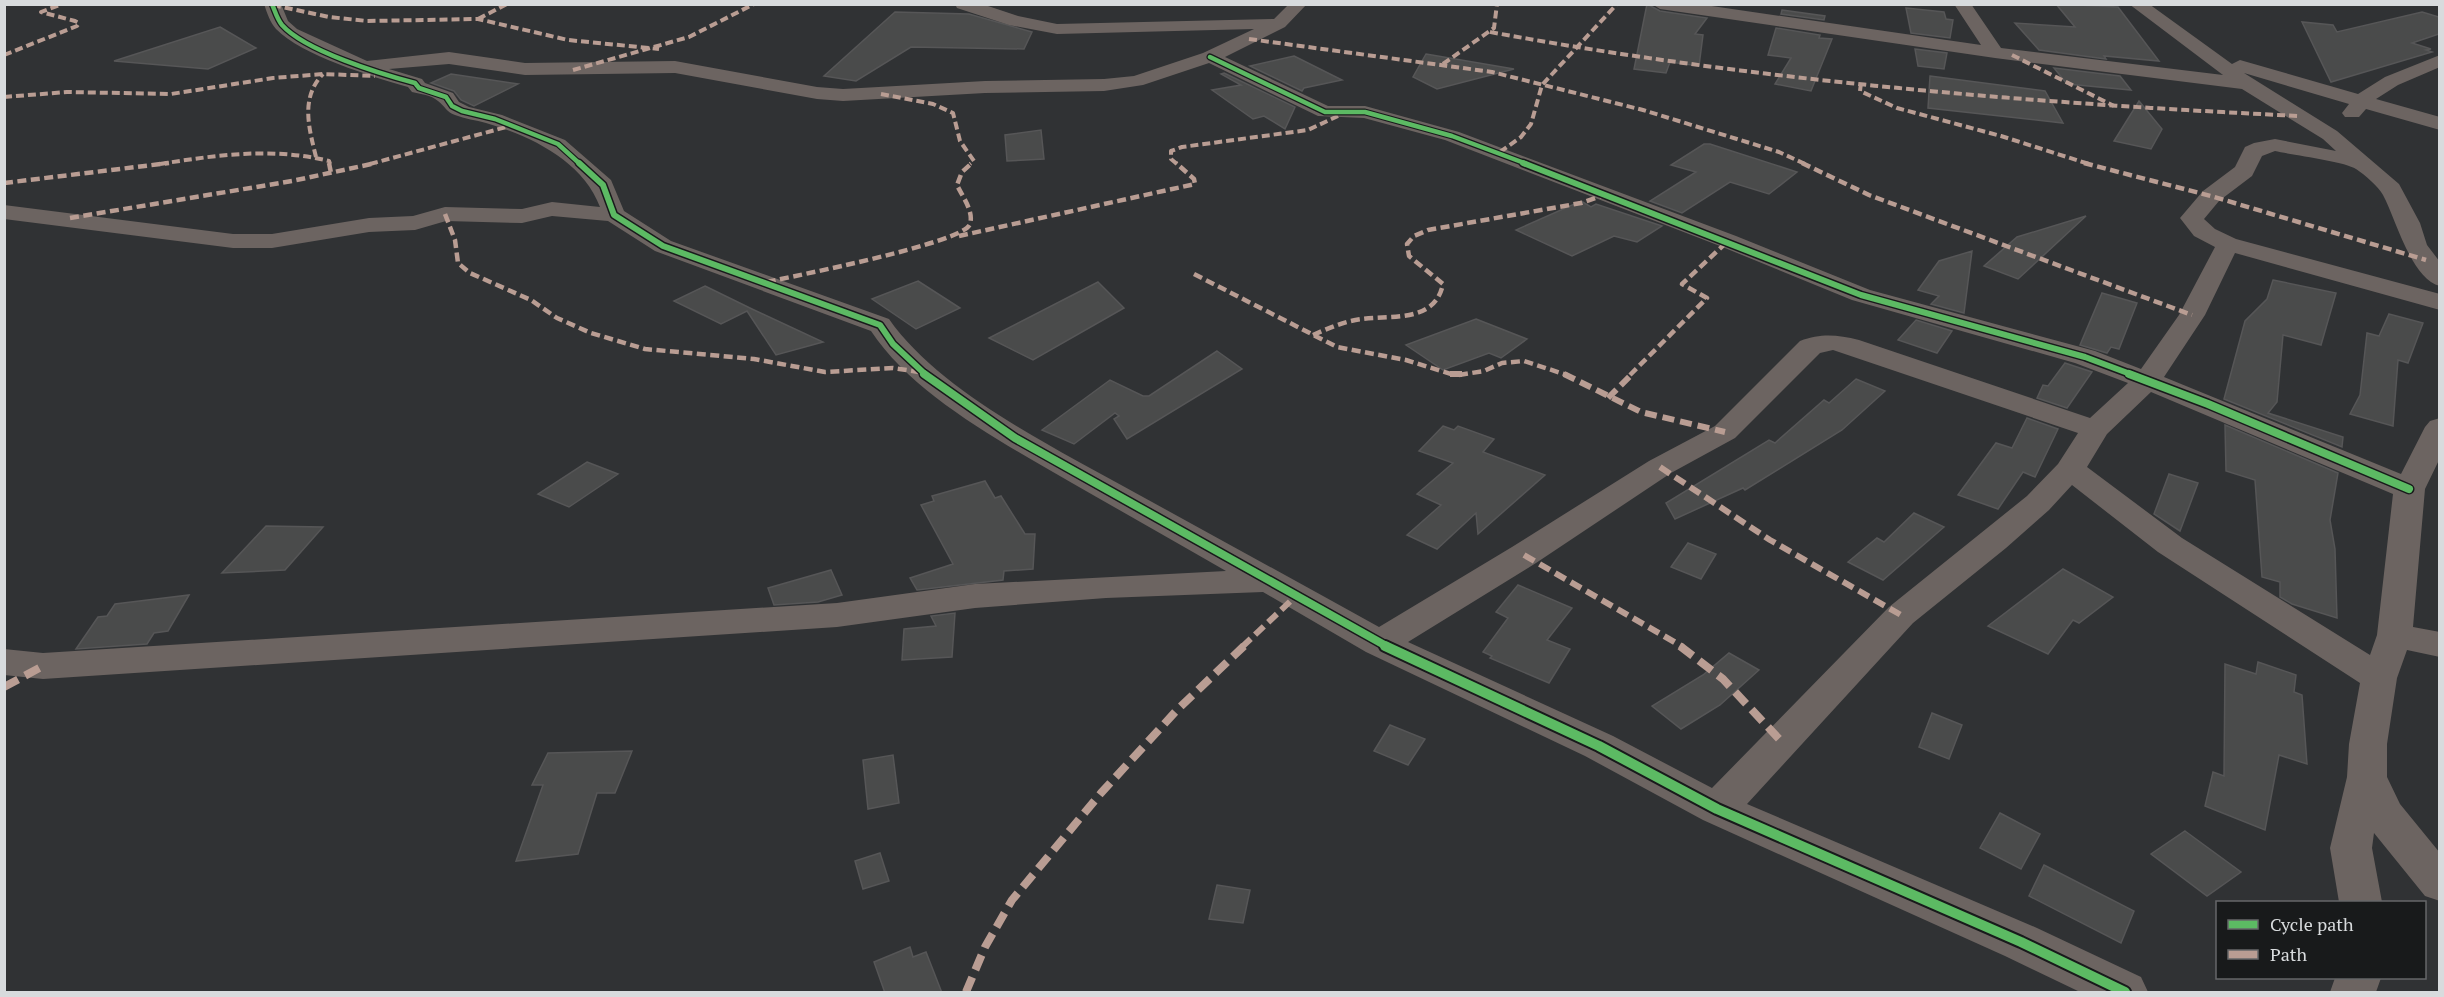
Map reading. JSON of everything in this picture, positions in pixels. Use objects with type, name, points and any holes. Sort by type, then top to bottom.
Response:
[{"type":"street","points":[[272,4],[283,27],[294,34],[361,66],[390,77],[415,82],[419,88],[431,90],[446,97],[452,106],[462,111],[504,122],[558,144],[603,185],[614,215]]},
{"type":"street","points":[[963,4],[1015,21],[1057,29],[1279,23]]},
{"type":"street","points":[[361,66],[449,58],[525,69],[675,67],[724,74],[817,93],[843,95],[1118,84],[1210,57],[1279,23],[1299,4]]},
{"type":"street","points":[[1660,4],[1995,53],[2247,84]]},
{"type":"street","points":[[1962,4],[1995,53]]},
{"type":"street","points":[[2137,4],[2247,84],[2330,135],[2391,189],[2408,223],[2415,246],[2439,279]]},
{"type":"street","points":[[1210,57],[1324,112],[1365,111],[1452,136],[1728,241],[1861,295],[2085,357],[2409,489]]},
{"type":"street","points":[[2210,57],[2354,110],[2439,126]]},
{"type":"street","points":[[2330,135],[2376,88],[2438,61]]},
{"type":"street","points":[[2361,163],[2275,145],[2261,147],[2253,152],[2244,171],[2211,196],[2192,218],[2196,227],[2228,244],[2439,302]]},
{"type":"street","points":[[4,212],[233,241],[272,241],[369,225],[415,223],[445,214],[481,218],[522,216],[552,209],[614,215],[663,246],[880,325],[893,344],[921,372],[1015,438],[1379,643],[1588,741],[1717,809],[2021,942],[2125,993]]},
{"type":"street","points":[[1717,809],[1901,615],[2038,503],[2070,469],[2095,429],[2147,381],[2192,315],[2228,244]]},
{"type":"street","points":[[2415,246],[2439,249]]},
{"type":"street","points":[[1379,643],[1524,555],[1660,467],[1725,432],[1810,347],[1820,343],[1849,346],[2095,429]]},
{"type":"street","points":[[2361,901],[2351,848],[2367,777],[2368,744],[2379,678],[2395,635],[2409,489],[2439,427]]},
{"type":"street","points":[[2070,469],[2170,545],[2379,678]]},
{"type":"street","points":[[4,662],[43,666],[138,660],[837,615],[975,596],[1094,587],[1269,581]]},
{"type":"street","points":[[2395,635],[2439,645]]},
{"type":"street","points":[[2367,777],[2384,814],[2407,846],[2439,882]]},
{"type":"building","points":[[1647,4],[1660,11],[1707,18],[1695,34],[1703,35],[1699,66],[1670,62],[1666,73],[1634,69]]},
{"type":"building","points":[[2056,4],[2118,7],[2159,61],[2104,56],[2106,59],[2039,50],[2015,23],[2075,27]]},
{"type":"building","points":[[1906,8],[1944,12],[1946,19],[1953,20],[1950,38],[1911,33]]},
{"type":"building","points":[[1782,10],[1825,16],[1824,20],[1781,14]]},
{"type":"building","points":[[895,12],[969,14],[1032,32],[1024,49],[911,47],[856,81],[824,76]]},
{"type":"building","points":[[2422,12],[2439,17],[2439,34],[2412,43],[2431,49],[2426,50],[2432,52],[2331,82],[2302,22],[2333,25],[2337,32]]},
{"type":"building","points":[[220,27],[256,48],[208,69],[114,61]]},
{"type":"building","points":[[1776,28],[1832,39],[1811,91],[1775,84],[1791,58],[1768,55]]},
{"type":"building","points":[[1915,49],[1947,53],[1944,69],[1918,66]]},
{"type":"building","points":[[1426,54],[1514,69],[1437,89],[1413,77]]},
{"type":"building","points":[[1294,56],[1342,80],[1304,88],[1302,91],[1250,66]]},
{"type":"building","points":[[2054,68],[2120,76],[2131,90],[2067,84]]},
{"type":"building","points":[[1224,73],[1295,107],[1285,129],[1264,116],[1253,119],[1212,90],[1241,85],[1221,74]]},
{"type":"building","points":[[451,74],[518,84],[474,106],[461,100],[454,91],[431,83]]},
{"type":"building","points":[[1930,76],[2045,91],[2063,123],[1928,108]]},
{"type":"building","points":[[2139,101],[2162,129],[2151,149],[2114,141]]},
{"type":"building","points":[[1041,130],[1044,159],[1007,161],[1005,135]]},
{"type":"building","points":[[1704,144],[1797,172],[1769,194],[1730,182],[1682,213],[1650,201],[1696,172],[1671,165]]},
{"type":"building","points":[[1581,201],[1591,207],[1596,204],[1662,226],[1637,242],[1614,236],[1572,256],[1516,230]]},
{"type":"building","points":[[2086,216],[2018,279],[1984,266],[2017,237]]},
{"type":"building","points":[[1972,251],[1964,313],[1931,304],[1939,296],[1918,290],[1939,261]]},
{"type":"building","points":[[2273,280],[2336,293],[2321,345],[2283,335],[2277,402],[2268,413],[2343,437],[2342,447],[2224,399],[2245,321],[2267,299]]},
{"type":"building","points":[[918,281],[960,308],[916,329],[872,299]]},
{"type":"building","points":[[1098,282],[1124,308],[1033,360],[989,338]]},
{"type":"building","points":[[705,286],[823,342],[776,355],[747,311],[721,324],[674,301]]},
{"type":"building","points":[[2102,293],[2137,303],[2119,349],[2111,347],[2107,353],[2080,345]]},
{"type":"building","points":[[2389,314],[2423,323],[2408,363],[2398,360],[2393,426],[2350,414],[2360,395],[2367,333],[2379,336]]},
{"type":"building","points":[[1476,319],[1527,339],[1501,358],[1489,353],[1443,370],[1406,345]]},
{"type":"building","points":[[1916,320],[1952,331],[1937,353],[1898,340]]},
{"type":"building","points":[[1217,351],[1242,369],[1127,439],[1114,419],[1119,416],[1115,413],[1074,444],[1042,430],[1110,380],[1143,396],[1149,396]]},
{"type":"building","points":[[2065,363],[2092,372],[2067,408],[2037,398],[2043,385],[2048,386]]},
{"type":"building","points":[[1856,379],[1885,391],[1842,430],[1745,490],[1743,488],[1675,519],[1666,503],[1769,440],[1775,443],[1824,400],[1829,403]]},
{"type":"building","points":[[2027,418],[2058,429],[2035,477],[2023,472],[1998,509],[1958,495],[1996,443],[2012,448]]},
{"type":"building","points":[[2225,425],[2338,473],[2330,520],[2335,549],[2337,618],[2292,604],[2280,597],[2280,582],[2262,577],[2255,480],[2226,471]]},
{"type":"building","points":[[1443,426],[1454,430],[1458,426],[1494,439],[1483,452],[1545,475],[1478,534],[1476,513],[1437,549],[1407,535],[1441,505],[1417,494],[1453,463],[1419,451]]},
{"type":"building","points":[[587,462],[618,474],[569,507],[538,494]]},
{"type":"building","points":[[2169,474],[2198,483],[2180,531],[2154,514]]},
{"type":"building","points":[[985,481],[995,498],[1001,496],[1025,534],[1035,534],[1033,569],[1004,571],[1003,580],[917,590],[910,578],[953,564],[921,505],[934,501],[932,496]]},
{"type":"building","points":[[1914,513],[1944,527],[1883,580],[1848,562],[1877,538],[1884,542]]},
{"type":"building","points":[[266,526],[323,527],[285,570],[222,573]]},
{"type":"building","points":[[1688,543],[1716,554],[1701,579],[1671,567]]},
{"type":"building","points":[[2063,569],[2113,597],[2079,623],[2073,620],[2048,654],[1988,626]]},
{"type":"building","points":[[831,570],[842,595],[818,602],[774,605],[768,588]]},
{"type":"building","points":[[1518,585],[1572,608],[1547,640],[1570,649],[1549,683],[1490,658],[1492,656],[1483,652],[1508,618],[1496,612]]},
{"type":"building","points":[[189,595],[168,631],[154,633],[147,644],[76,649],[98,617],[107,616],[115,604]]},
{"type":"building","points":[[955,613],[952,657],[902,660],[904,629],[936,626],[931,616]]},
{"type":"building","points":[[1729,653],[1759,670],[1720,705],[1681,729],[1652,706],[1703,675]]},
{"type":"building","points":[[2258,662],[2296,675],[2294,692],[2302,695],[2307,764],[2279,755],[2265,830],[2205,806],[2213,772],[2224,776],[2225,664],[2256,674]]},
{"type":"building","points":[[1932,713],[1962,725],[1949,759],[1919,747]]},
{"type":"building","points":[[1390,725],[1425,739],[1408,765],[1374,751]]},
{"type":"building","points":[[632,751],[615,793],[597,793],[578,854],[516,861],[543,785],[532,785],[548,753]]},
{"type":"building","points":[[893,755],[899,803],[868,809],[863,760]]},
{"type":"building","points":[[2000,813],[2040,834],[2021,869],[1980,848]]},
{"type":"building","points":[[2185,831],[2241,872],[2207,896],[2151,854]]},
{"type":"building","points":[[880,853],[889,881],[863,889],[855,861]]},
{"type":"building","points":[[2044,865],[2134,911],[2121,943],[2029,896]]},
{"type":"building","points":[[1217,885],[1250,890],[1243,923],[1209,919]]},
{"type":"building","points":[[910,947],[913,957],[926,952],[942,993],[885,993],[874,962]]},
{"type":"marked path","points":[[4,55],[77,26],[79,23],[75,21],[41,12],[62,4]]},
{"type":"marked path","points":[[478,19],[507,4]]},
{"type":"marked path","points":[[573,70],[643,52],[689,37],[712,28],[754,4]]},
{"type":"marked path","points":[[1443,64],[1494,28],[1497,4]]},
{"type":"marked path","points":[[1500,152],[1521,137],[1531,124],[1542,85],[1617,4]]},
{"type":"marked path","points":[[273,5],[329,17],[367,21],[478,19],[568,40],[659,49]]},
{"type":"marked path","points":[[1490,32],[1669,61],[1848,84],[2028,100],[2299,116]]},
{"type":"marked path","points":[[1249,39],[1492,72],[1643,110],[1779,152],[1869,195],[2192,315]]},
{"type":"marked path","points":[[2012,55],[2114,106]]},
{"type":"marked path","points":[[4,97],[67,92],[171,94],[273,78],[323,74],[375,76]]},
{"type":"marked path","points":[[316,157],[309,124],[308,102],[315,82],[323,74]]},
{"type":"marked path","points":[[1861,83],[1860,91],[1897,108],[2001,136],[2076,161],[2211,196],[2426,260]]},
{"type":"marked path","points":[[767,282],[907,250],[936,242],[968,228],[971,223],[970,212],[957,185],[962,172],[974,161],[973,156],[960,141],[953,113],[933,104],[881,94]]},
{"type":"marked path","points":[[959,236],[1186,188],[1195,184],[1194,179],[1171,159],[1171,151],[1182,147],[1308,130],[1338,116]]},
{"type":"marked path","points":[[70,218],[237,191],[347,170],[456,143],[510,126]]},
{"type":"marked path","points":[[4,183],[119,171],[198,158],[278,152],[329,161],[331,173]]},
{"type":"marked path","points":[[1313,335],[1362,319],[1412,315],[1434,305],[1441,296],[1443,284],[1409,256],[1407,244],[1414,236],[1428,230],[1581,203],[1604,195]]},
{"type":"marked path","points":[[445,214],[455,240],[458,263],[470,273],[531,300],[557,318],[591,333],[645,349],[754,359],[825,372],[893,368],[919,372]]},
{"type":"marked path","points":[[1608,398],[1707,298],[1682,284],[1728,241]]},
{"type":"marked path","points":[[1194,274],[1337,347],[1406,360],[1456,376],[1484,371],[1502,363],[1524,361],[1564,374],[1641,412],[1725,432]]},
{"type":"marked path","points":[[1660,467],[1770,540],[1901,615]]},
{"type":"marked path","points":[[1524,555],[1687,650],[1723,679],[1781,741]]},
{"type":"marked path","points":[[966,992],[985,947],[1012,900],[1101,793],[1177,710],[1296,596]]},
{"type":"marked path","points":[[4,687],[43,666]]},
{"type":"cycle path","points":[[272,4],[282,25],[305,41],[365,67],[415,83],[419,88],[431,90],[446,97],[452,106],[462,111],[495,119],[558,144],[603,185],[614,215],[663,246],[880,325],[893,344],[921,372],[1015,438],[1379,643],[1599,746],[1717,809],[2021,942],[2125,992]]},
{"type":"cycle path","points":[[1210,57],[1325,112],[1365,112],[1452,136],[1728,241],[1861,295],[2085,357],[2208,404],[2409,489]]}]
